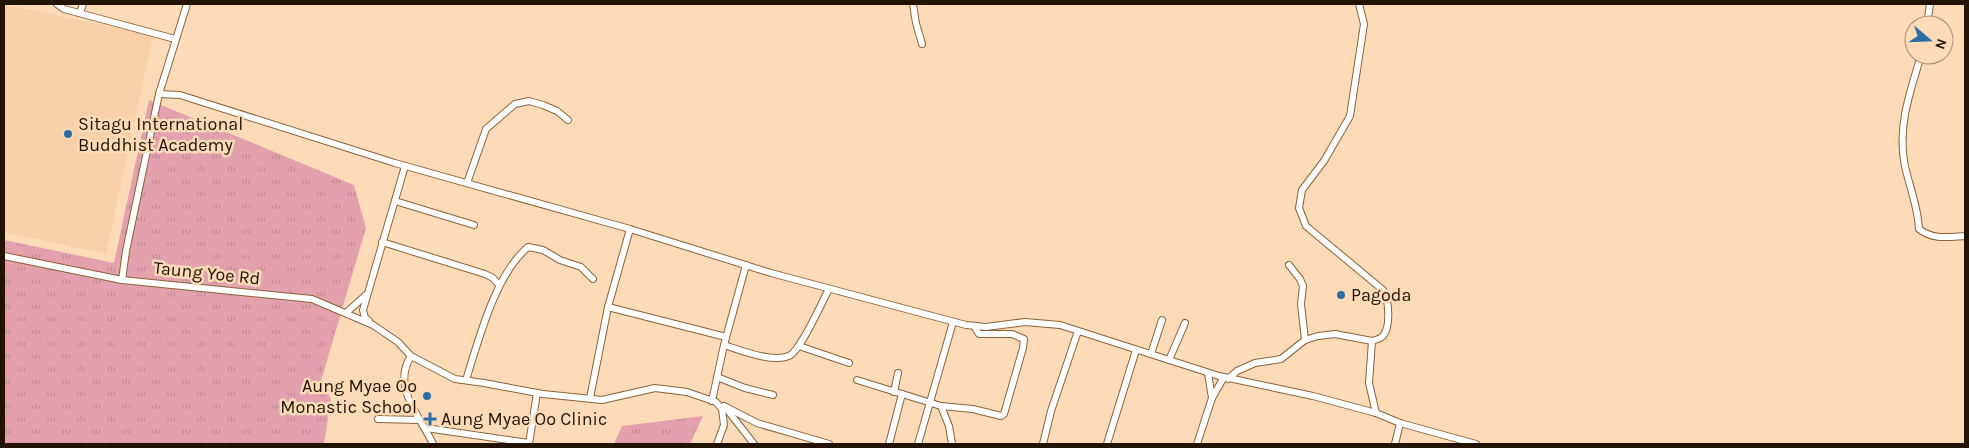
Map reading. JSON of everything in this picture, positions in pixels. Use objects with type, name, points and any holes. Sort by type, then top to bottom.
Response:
[{"type":"street","points":[[57,4],[64,9],[175,39]]},
{"type":"street","points":[[80,13],[83,4]]},
{"type":"street","points":[[122,280],[126,251],[158,94],[187,4]]},
{"type":"street","points":[[913,4],[922,44]]},
{"type":"street","points":[[1197,444],[1212,398],[1226,378],[1237,371],[1255,363],[1274,361],[1281,358],[1305,340],[1318,336],[1335,334],[1372,341],[1379,339],[1385,333],[1389,303],[1383,290],[1306,226],[1299,208],[1302,190],[1324,161],[1350,116],[1364,24],[1359,4]]},
{"type":"street","points":[[1918,65],[1905,108],[1902,137],[1904,161],[1917,210],[1919,228],[1924,233],[1935,237],[1965,236]]},
{"type":"street","points":[[158,94],[180,95],[405,166],[630,229],[829,289],[953,322],[986,327],[1025,322],[1060,325],[1208,373],[1313,396],[1376,413],[1456,442],[1476,444]]},
{"type":"street","points":[[467,183],[486,129],[515,104],[529,101],[543,105],[557,111],[568,120]]},
{"type":"street","points":[[373,324],[366,318],[363,310],[405,166]]},
{"type":"street","points":[[394,201],[474,225]]},
{"type":"street","points":[[590,398],[608,306],[630,229]]},
{"type":"street","points":[[382,242],[484,274],[493,278],[499,285]]},
{"type":"street","points":[[466,380],[499,285],[528,246],[543,250],[560,260],[581,267],[592,280]]},
{"type":"street","name":"Taung Yoe Rd","points":[[4,256],[122,280],[308,298],[373,324],[398,342],[410,356]]},
{"type":"street","points":[[712,401],[726,337],[746,265]]},
{"type":"street","points":[[1289,265],[1303,286],[1301,304],[1305,340]]},
{"type":"street","points":[[724,345],[765,356],[780,357],[790,355],[799,346],[829,289]]},
{"type":"street","points":[[347,312],[369,293]]},
{"type":"street","points":[[608,306],[726,337]]},
{"type":"street","points":[[1151,354],[1162,320]]},
{"type":"street","points":[[918,444],[953,322]]},
{"type":"street","points":[[1169,360],[1185,323]]},
{"type":"street","points":[[857,380],[942,406],[973,409],[1001,416],[1004,414],[1024,339],[1012,334],[979,334],[974,326]]},
{"type":"street","points":[[1043,444],[1051,411],[1078,331]]},
{"type":"street","points":[[1372,341],[1369,383],[1376,413]]},
{"type":"street","points":[[799,346],[849,363]]},
{"type":"street","points":[[1107,444],[1136,350]]},
{"type":"street","points":[[434,444],[405,390],[402,376],[410,356],[452,378],[537,392],[602,400],[662,388],[687,392],[712,401],[757,422],[829,444]]},
{"type":"street","points":[[894,392],[898,372]]},
{"type":"street","points":[[1208,373],[1212,398]]},
{"type":"street","points":[[717,377],[745,388],[773,395]]},
{"type":"street","points":[[426,428],[529,444],[537,392]]},
{"type":"street","points":[[889,444],[902,394]]},
{"type":"street","points":[[718,444],[724,425],[722,406]]},
{"type":"street","points":[[722,406],[754,444]]},
{"type":"street","points":[[942,406],[949,426],[952,444]]},
{"type":"street","points":[[378,419],[420,420]]},
{"type":"street","points":[[1395,444],[1400,423]]},
{"type":"shaded area","name":"Sitagu International Buddhist Academy","points":[[4,4],[153,36],[106,254],[4,232]]},
{"type":"green space","points":[[149,100],[354,185],[366,228],[321,381],[331,399],[324,444],[4,444],[4,240],[114,263]]},
{"type":"green space","points":[[703,416],[690,444],[614,444],[622,426]]},
{"type":"place","name":"Sitagu International Buddhist Academy","points":[[68,134]]},
{"type":"place","name":"Pagoda","points":[[1341,295]]},
{"type":"place","name":"Aung Myae Oo Monastic School","points":[[427,396]]},
{"type":"place","name":"Aung Myae Oo Clinic","points":[[430,419]]}]
